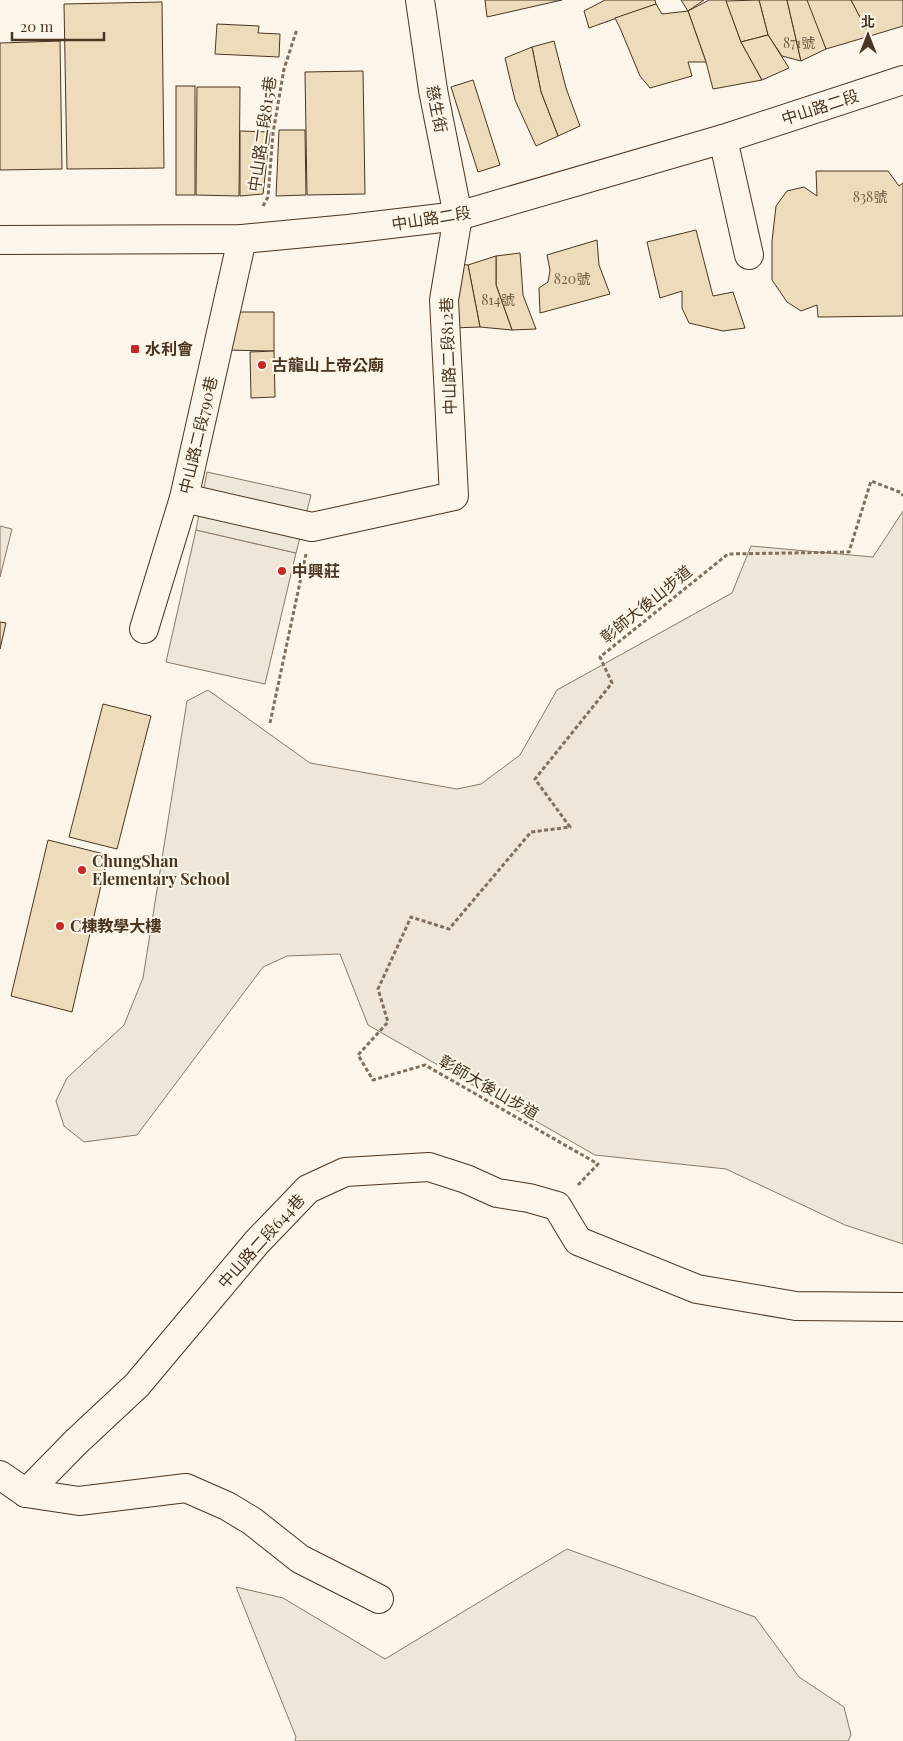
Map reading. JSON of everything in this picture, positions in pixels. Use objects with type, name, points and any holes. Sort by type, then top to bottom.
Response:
[{"type":"street","name":"慈生街","points":[[420,0],[433,90],[458,216]]},
{"type":"street","name":"中山路二段","points":[[0,240],[242,239],[458,216],[723,139],[903,80]]},
{"type":"street","points":[[723,139],[749,254]]},
{"type":"street","name":"中山路二段812巷","points":[[312,527],[454,496],[444,300],[458,216]]},
{"type":"street","name":"中山路二段790巷","points":[[144,629],[184,498],[242,239]]},
{"type":"street","points":[[184,498],[312,527]]},
{"type":"street","name":"中山路二段644巷","points":[[26,1492],[76,1442],[137,1386],[258,1242],[308,1189],[345,1172],[429,1167],[466,1178],[497,1194],[529,1198],[557,1206]]},
{"type":"street","points":[[557,1206],[578,1241],[697,1289],[796,1306],[903,1307]]},
{"type":"street","points":[[0,1475],[26,1492],[79,1501],[186,1488],[227,1506],[252,1521],[300,1560],[379,1599]]},
{"type":"path","name":"中山路二段815巷","points":[[242,239],[268,197],[273,133],[284,69],[297,29]]},
{"type":"path","name":"彰師大後山步道","points":[[557,1206],[598,1164],[425,1065],[373,1080],[358,1055],[388,1022],[378,989],[411,917],[449,929],[531,832],[570,827],[535,779],[612,683],[600,657],[728,554],[849,552],[871,480],[902,493],[903,496]]},
{"type":"path","points":[[270,723],[312,527]]},
{"type":"shaded area","points":[[207,472],[311,495],[296,553],[196,530]]},
{"type":"shaded area","points":[[903,511],[903,1244],[845,1225],[726,1169],[595,1155],[368,1025],[340,954],[287,956],[263,967],[137,1135],[84,1142],[64,1126],[56,1101],[67,1078],[124,1025],[143,978],[187,701],[208,690],[310,763],[457,789],[481,784],[520,755],[557,690],[732,593],[751,546],[873,557]]},
{"type":"shaded area","points":[[0,526],[12,529],[0,577]]},
{"type":"shaded area","points":[[196,530],[296,553],[265,684],[166,662]]},
{"type":"shaded area","points":[[567,1549],[755,1617],[799,1677],[844,1707],[851,1735],[848,1741],[295,1741],[296,1737],[236,1587],[283,1598],[385,1659]]},
{"type":"building","points":[[485,0],[562,0],[487,17]]},
{"type":"building","points":[[605,0],[655,0],[656,4],[589,28],[584,11]]},
{"type":"building","points":[[681,0],[704,0],[688,11]]},
{"type":"building","points":[[709,0],[726,0],[741,42],[762,80],[713,89],[706,62],[688,11]]},
{"type":"building","points":[[759,0],[787,0],[801,61],[782,56],[768,35]]},
{"type":"building","points":[[759,0],[768,35],[741,42],[726,1]]},
{"type":"building","points":[[787,0],[810,0],[826,49],[801,61]]},
{"type":"building","points":[[807,0],[851,0],[870,36],[826,49]]},
{"type":"building","points":[[851,0],[903,0],[903,26],[870,36]]},
{"type":"building","points":[[162,2],[164,168],[67,169],[64,4]]},
{"type":"building","points":[[656,4],[662,14],[688,11],[706,62],[688,62],[692,76],[650,88],[640,76],[615,18]]},
{"type":"building","points":[[217,24],[259,26],[258,33],[280,34],[279,57],[215,54]]},
{"type":"building","points":[[768,35],[789,68],[762,80],[741,42]]},
{"type":"building","points":[[60,41],[62,169],[0,170],[0,43]]},
{"type":"building","points":[[554,41],[566,88],[580,126],[558,136],[541,92],[532,47]]},
{"type":"building","points":[[532,47],[541,92],[558,136],[536,146],[515,100],[505,58]]},
{"type":"building","points":[[363,71],[365,194],[307,195],[305,72]]},
{"type":"building","points":[[473,80],[500,165],[478,172],[451,87]]},
{"type":"building","points":[[176,86],[195,86],[195,195],[176,195]]},
{"type":"building","points":[[197,87],[240,87],[239,196],[196,195]]},
{"type":"building","points":[[279,130],[305,130],[306,195],[276,196]]},
{"type":"building","points":[[240,131],[270,132],[263,194],[240,196]]},
{"type":"building","points":[[816,171],[888,171],[899,186],[903,183],[903,316],[818,317],[817,305],[801,311],[787,302],[772,280],[772,241],[776,206],[787,191],[804,187],[817,196]]},
{"type":"building","points":[[696,230],[713,296],[733,292],[745,328],[723,331],[689,323],[682,308],[682,291],[660,298],[647,242]]},
{"type":"building","points":[[597,240],[599,265],[610,294],[540,313],[539,288],[548,282],[550,270],[547,255]]},
{"type":"building","points":[[520,253],[523,295],[536,329],[512,330],[496,285],[496,256]]},
{"type":"building","points":[[496,256],[496,285],[512,330],[480,327],[468,265]]},
{"type":"building","points":[[452,263],[468,265],[480,327],[452,328]]},
{"type":"building","points":[[236,312],[274,312],[274,351],[224,350]]},
{"type":"building","name":"古龍山上帝公廟","points":[[274,351],[275,397],[251,398],[250,352]]},
{"type":"building","points":[[0,622],[6,623],[0,649]]},
{"type":"building","points":[[103,704],[151,716],[117,849],[69,837]]},
{"type":"building","name":"C棟教學大樓","points":[[48,840],[108,855],[72,1012],[11,996]]},
{"type":"place","name":"水利會","points":[[135,349]]},
{"type":"place","name":"古龍山上帝公廟","points":[[262,365]]},
{"type":"place","name":"中興莊","points":[[282,571]]},
{"type":"place","name":"ChungShan Elementary School","points":[[82,870]]},
{"type":"place","name":"C棟教學大樓","points":[[60,926]]}]
